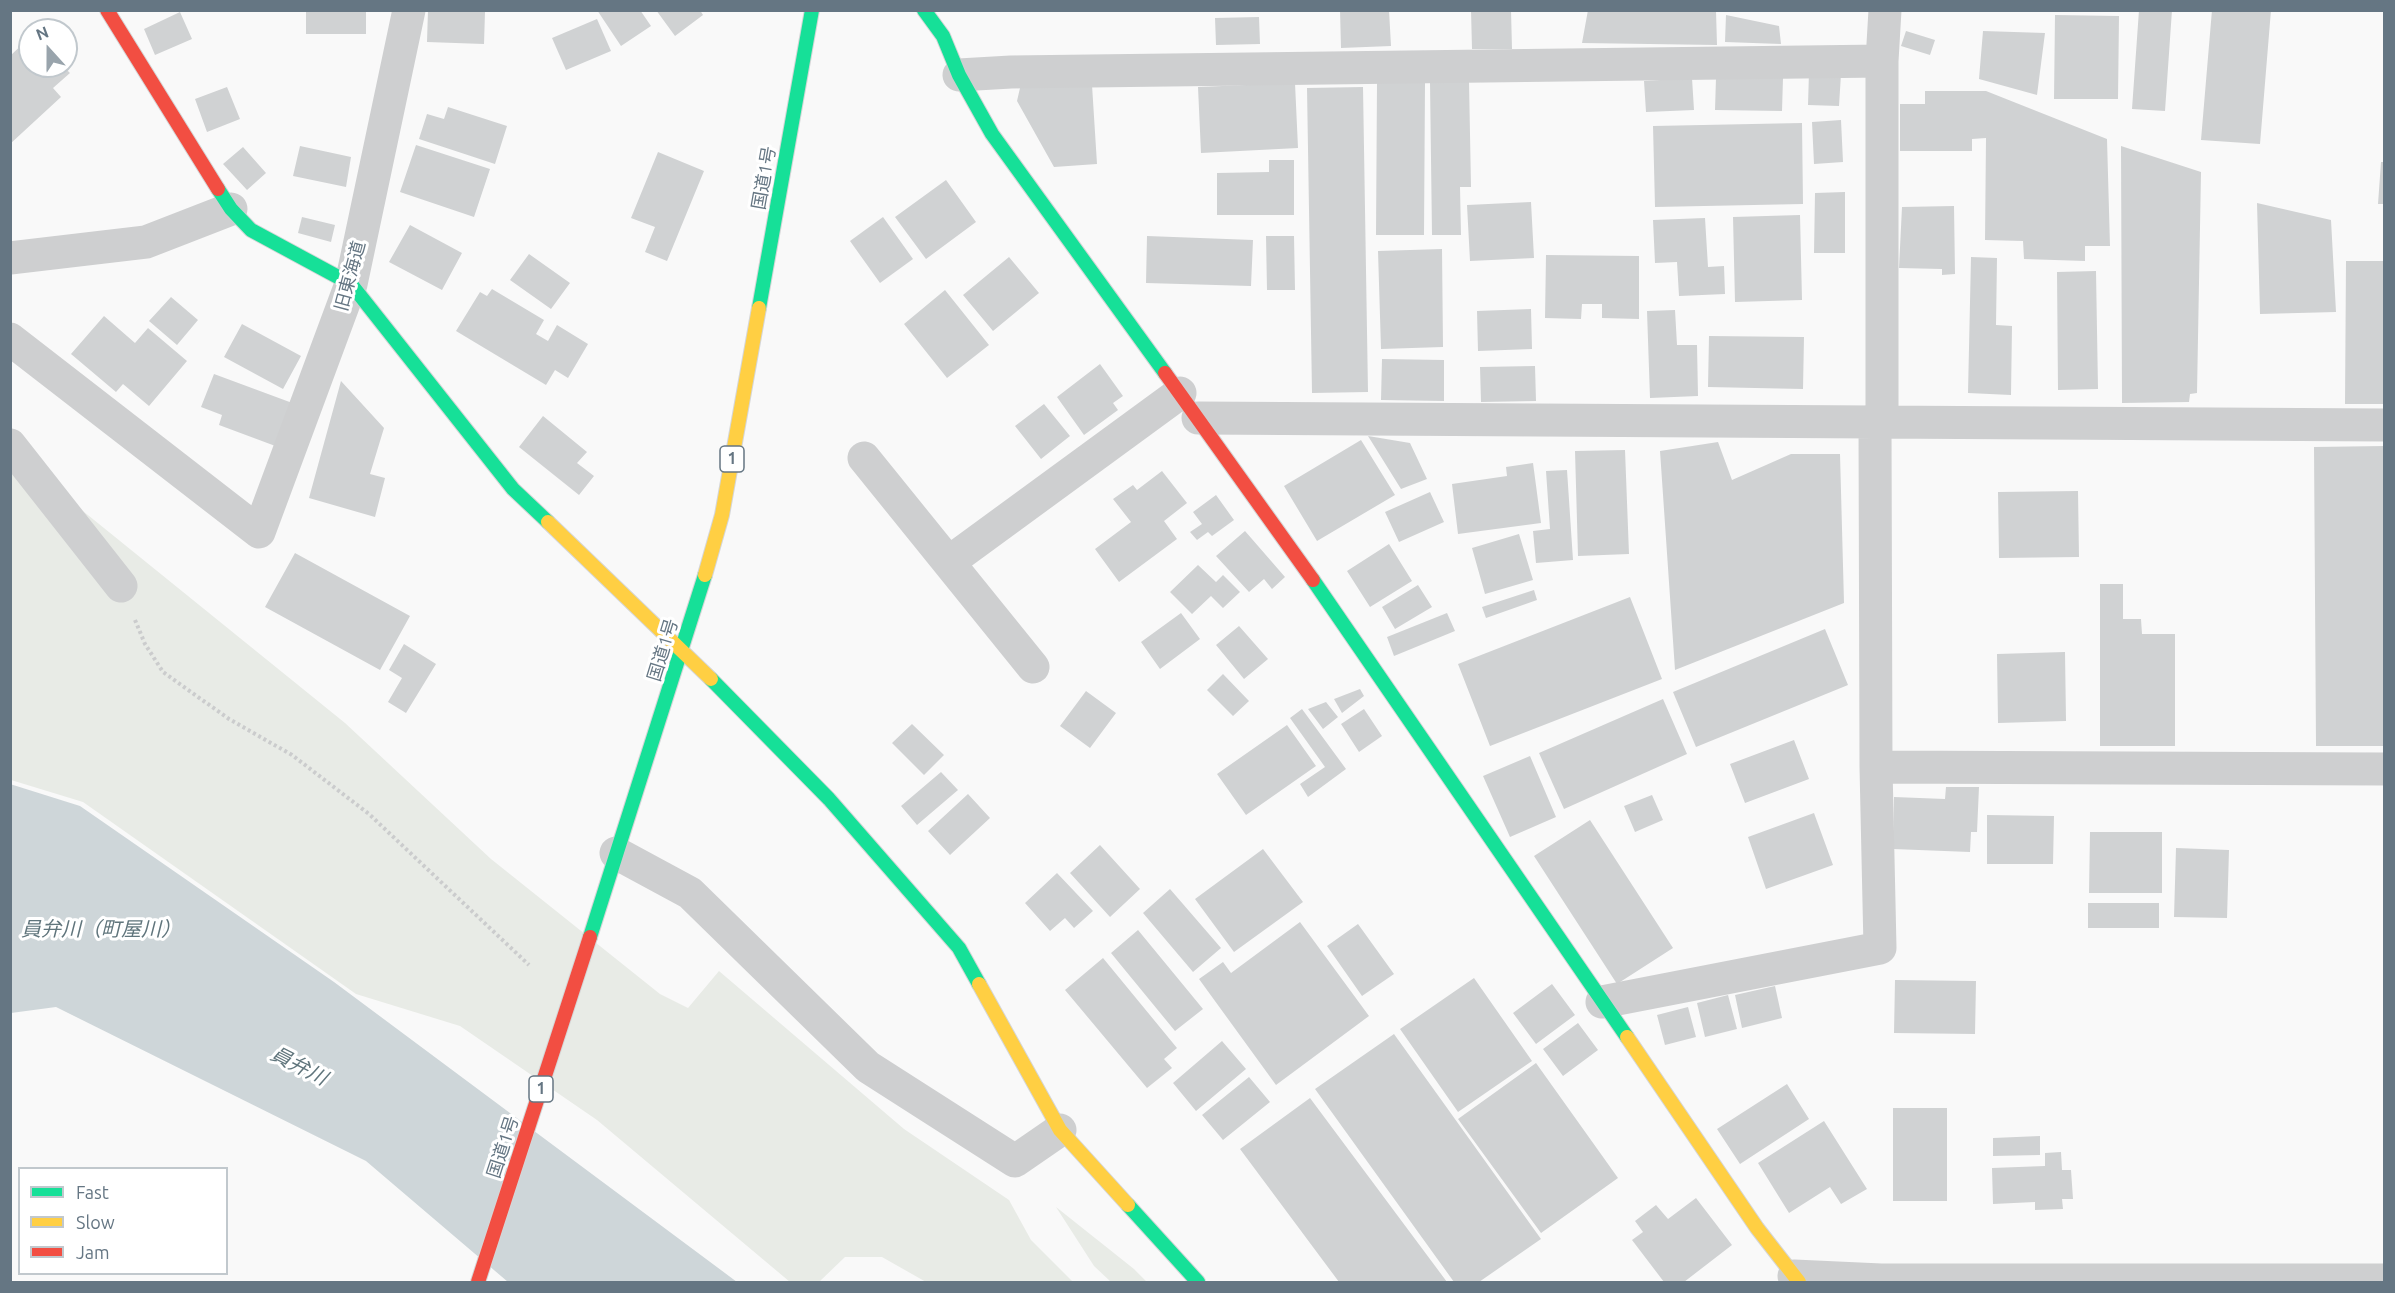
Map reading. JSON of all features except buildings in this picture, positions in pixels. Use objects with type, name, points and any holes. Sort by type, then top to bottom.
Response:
[{"type":"main road","points":[[107,10],[153,88],[231,209],[251,230],[351,284],[513,489],[683,650],[829,799],[959,948],[1060,1130],[1198,1282]]},
{"type":"main road","name":"国道1号","points":[[478,1282],[605,896],[616,854],[683,650],[722,515],[812,10]]},
{"type":"main road","points":[[924,10],[943,36],[959,75],[992,134],[1189,406],[1376,671],[1757,1228],[1796,1279]]},
{"type":"street","name":"旧東海道","points":[[10,339],[259,532],[351,284],[409,10]]},
{"type":"street","points":[[1602,1002],[1880,948],[1876,767],[1882,61],[1885,10]]},
{"type":"street","points":[[959,75],[1882,61]]},
{"type":"street","points":[[10,258],[146,242],[231,209]]},
{"type":"street","points":[[949,562],[1189,406],[1878,423],[2385,424]]},
{"type":"street","points":[[10,445],[121,586]]},
{"type":"street","points":[[864,458],[1033,667]]},
{"type":"street","points":[[1876,767],[2385,769]]},
{"type":"street","points":[[616,854],[690,892],[868,1067],[1015,1161],[1060,1130]]},
{"type":"street","points":[[1796,1279],[2385,1280]]},
{"type":"path","points":[[121,586],[145,644],[163,672],[229,719],[292,755],[369,814],[529,965]]},
{"type":"shaded area","points":[[10,452],[345,723],[491,859],[660,994],[688,1008],[719,971],[904,1129],[1009,1200],[1031,1240],[1073,1282],[926,1282],[882,1257],[845,1257],[819,1282],[790,1282],[597,1120],[460,1026],[356,994],[83,802],[11,780]]},
{"type":"shaded area","points":[[1056,1207],[1147,1282],[1111,1282],[1094,1266]]},
{"type":"water","name":"員弁川（町屋川）","points":[[10,784],[80,806],[334,982],[737,1282],[508,1282],[366,1161],[56,1007],[11,1013]]},
{"type":"traffic: fast","points":[[759,308],[812,10]]},
{"type":"traffic: fast","points":[[924,10],[943,36],[959,75],[992,134],[1165,373]]},
{"type":"traffic: fast","points":[[218,189],[231,209],[251,230],[351,284],[513,489],[548,522]]},
{"type":"traffic: fast","points":[[590,937],[705,575]]},
{"type":"traffic: fast","points":[[1313,580],[1627,1037]]},
{"type":"traffic: fast","points":[[711,679],[829,799],[959,948],[979,984]]},
{"type":"traffic: fast","points":[[1128,1205],[1198,1282]]},
{"type":"traffic: slow","points":[[705,575],[722,515],[759,308]]},
{"type":"traffic: slow","points":[[548,522],[711,679]]},
{"type":"traffic: slow","points":[[979,984],[1060,1130],[1128,1205]]},
{"type":"traffic: slow","points":[[1627,1037],[1757,1228],[1799,1282]]},
{"type":"traffic: jam","points":[[107,10],[218,189]]},
{"type":"traffic: jam","points":[[1165,373],[1313,580]]},
{"type":"traffic: jam","points":[[478,1282],[590,937]]},
{"type":"water label","name":"員弁川","points":[[299,1066]]}]
